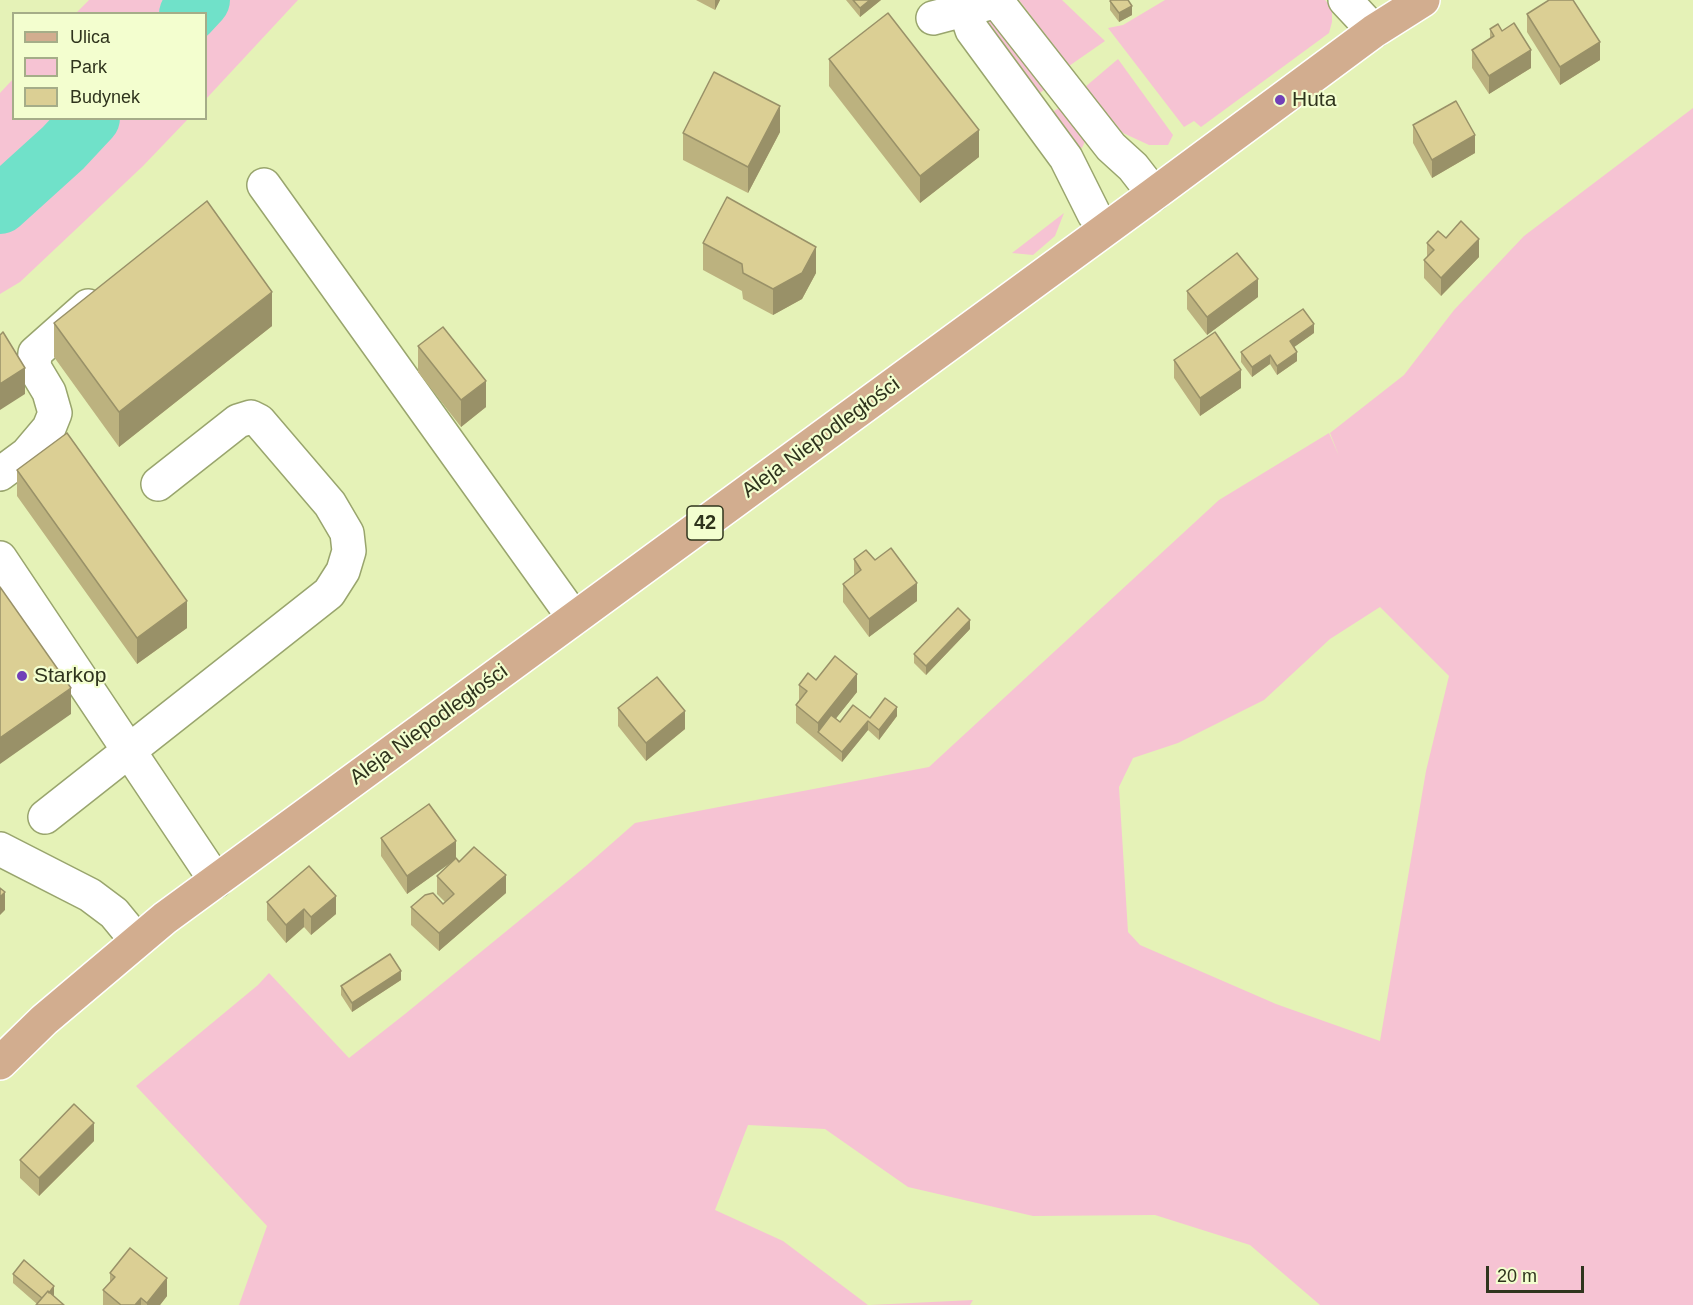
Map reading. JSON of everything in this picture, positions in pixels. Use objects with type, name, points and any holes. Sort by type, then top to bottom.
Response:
[{"type":"main road","name":"Aleja Niepodległości","points":[[0,1063],[44,1020],[137,940],[216,880],[1374,31],[1423,0]]},
{"type":"street","points":[[1345,0],[1374,31]]},
{"type":"street","points":[[933,18],[979,3]]},
{"type":"street","points":[[979,3],[1111,147],[1133,167],[1154,194]]},
{"type":"street","points":[[979,3],[972,30],[1066,158],[1094,214],[1106,229]]},
{"type":"street","points":[[264,185],[574,618]]},
{"type":"street","points":[[0,474],[27,454],[49,428],[55,413],[49,392],[34,367],[35,353],[106,290]]},
{"type":"street","points":[[45,817],[329,593],[343,571],[349,551],[346,533],[330,504],[265,425],[251,417],[238,421],[158,484]]},
{"type":"street","points":[[0,558],[216,880]]},
{"type":"street","points":[[0,849],[90,896],[114,913],[137,940]]},
{"type":"green space","points":[[89,0],[298,0],[207,98],[207,12],[77,12]]},
{"type":"green space","points":[[1019,0],[1062,0],[1105,41],[1069,66]]},
{"type":"green space","points":[[1165,0],[1325,0],[1332,7],[1332,22],[1329,33],[1201,127],[1194,121],[1184,127],[1108,28],[1123,25]]},
{"type":"green space","points":[[994,16],[1048,87],[1037,95],[983,25]]},
{"type":"green space","points":[[1118,59],[1173,135],[1168,145],[1149,145],[1123,133],[1085,87]]},
{"type":"green space","points":[[12,80],[12,120],[187,120],[143,166],[20,282],[0,294],[0,93]]},
{"type":"green space","points":[[1060,107],[1086,139],[1082,148],[1073,145],[1050,114]]},
{"type":"green space","points":[[1693,108],[1693,1305],[1320,1305],[1250,1245],[1155,1215],[1033,1216],[908,1187],[825,1129],[748,1125],[715,1210],[783,1241],[868,1305],[239,1305],[267,1226],[136,1086],[258,985],[269,973],[349,1058],[586,866],[635,823],[929,767],[1219,500],[1329,433],[1339,456],[1330,433],[1404,375],[1454,310],[1524,236]],"holes":[[[1380,607],[1449,676],[1426,771],[1380,1041],[1276,1004],[1140,945],[1128,932],[1119,787],[1133,758],[1178,743],[1264,700],[1330,639]]]},
{"type":"green space","points":[[1064,213],[1055,236],[1033,255],[1012,253]]},
{"type":"green space","points":[[973,1300],[970,1305],[870,1305]]},
{"type":"building","points":[[853,0],[870,0],[860,8]]},
{"type":"building","points":[[1111,0],[1128,0],[1132,6],[1119,13]]},
{"type":"building","points":[[1549,0],[1573,0],[1600,42],[1560,67],[1527,14]]},
{"type":"building","points":[[888,13],[979,130],[920,176],[829,59]]},
{"type":"building","points":[[1514,23],[1531,50],[1489,76],[1472,50],[1494,36],[1490,29],[1498,24],[1502,31]]},
{"type":"building","points":[[714,72],[780,106],[748,167],[683,133]]},
{"type":"building","points":[[1456,101],[1475,135],[1432,160],[1413,125]]},
{"type":"building","points":[[727,197],[816,247],[802,273],[773,289],[743,273],[742,264],[703,243]]},
{"type":"building","points":[[207,201],[272,292],[119,412],[54,323]]},
{"type":"building","points":[[1461,221],[1479,239],[1441,278],[1424,260],[1434,250],[1427,243],[1438,231],[1446,238]]},
{"type":"building","points":[[1237,253],[1258,279],[1207,317],[1187,291]]},
{"type":"building","points":[[1303,309],[1314,324],[1290,341],[1297,352],[1277,366],[1270,355],[1252,367],[1241,352]]},
{"type":"building","points":[[443,327],[486,381],[461,400],[418,346]]},
{"type":"building","points":[[3,332],[25,368],[0,384],[0,335]]},
{"type":"building","points":[[1215,332],[1241,370],[1200,398],[1174,360]]},
{"type":"building","points":[[67,433],[187,601],[137,638],[17,470]]},
{"type":"building","points":[[891,548],[917,583],[869,619],[843,584],[861,570],[854,559],[866,550],[875,560]]},
{"type":"building","name":"Starkop","points":[[0,587],[71,688],[0,738]]},
{"type":"building","points":[[958,608],[970,620],[926,666],[914,654]]},
{"type":"building","points":[[835,656],[857,674],[818,723],[796,705],[807,691],[799,685],[808,673],[816,680]]},
{"type":"building","points":[[657,677],[685,711],[646,743],[618,708]]},
{"type":"building","points":[[885,698],[897,707],[879,730],[868,721],[842,752],[818,732],[831,715],[840,722],[853,705],[870,718]]},
{"type":"building","points":[[429,804],[456,841],[407,876],[381,838]]},
{"type":"building","points":[[474,847],[506,875],[439,933],[411,907],[425,895],[433,893],[443,904],[454,894],[437,876],[456,858],[459,862]]},
{"type":"building","points":[[309,866],[336,896],[311,917],[304,909],[286,925],[267,902]]},
{"type":"building","points":[[390,954],[401,971],[352,1003],[341,986]]},
{"type":"building","points":[[74,1104],[94,1123],[39,1178],[20,1160]]},
{"type":"building","points":[[130,1248],[167,1278],[147,1303],[141,1298],[135,1305],[121,1305],[103,1290],[115,1277],[110,1273]]},
{"type":"building","points":[[24,1260],[54,1286],[42,1298],[13,1274]]},
{"type":"building","points":[[48,1291],[64,1305],[36,1305]]},
{"type":"waterway","points":[[190,12],[201,0]]},
{"type":"waterway","points":[[0,205],[63,148],[89,120]]},
{"type":"place","name":"Huta","points":[[1280,100]]},
{"type":"place","name":"Starkop","points":[[22,676]]}]
